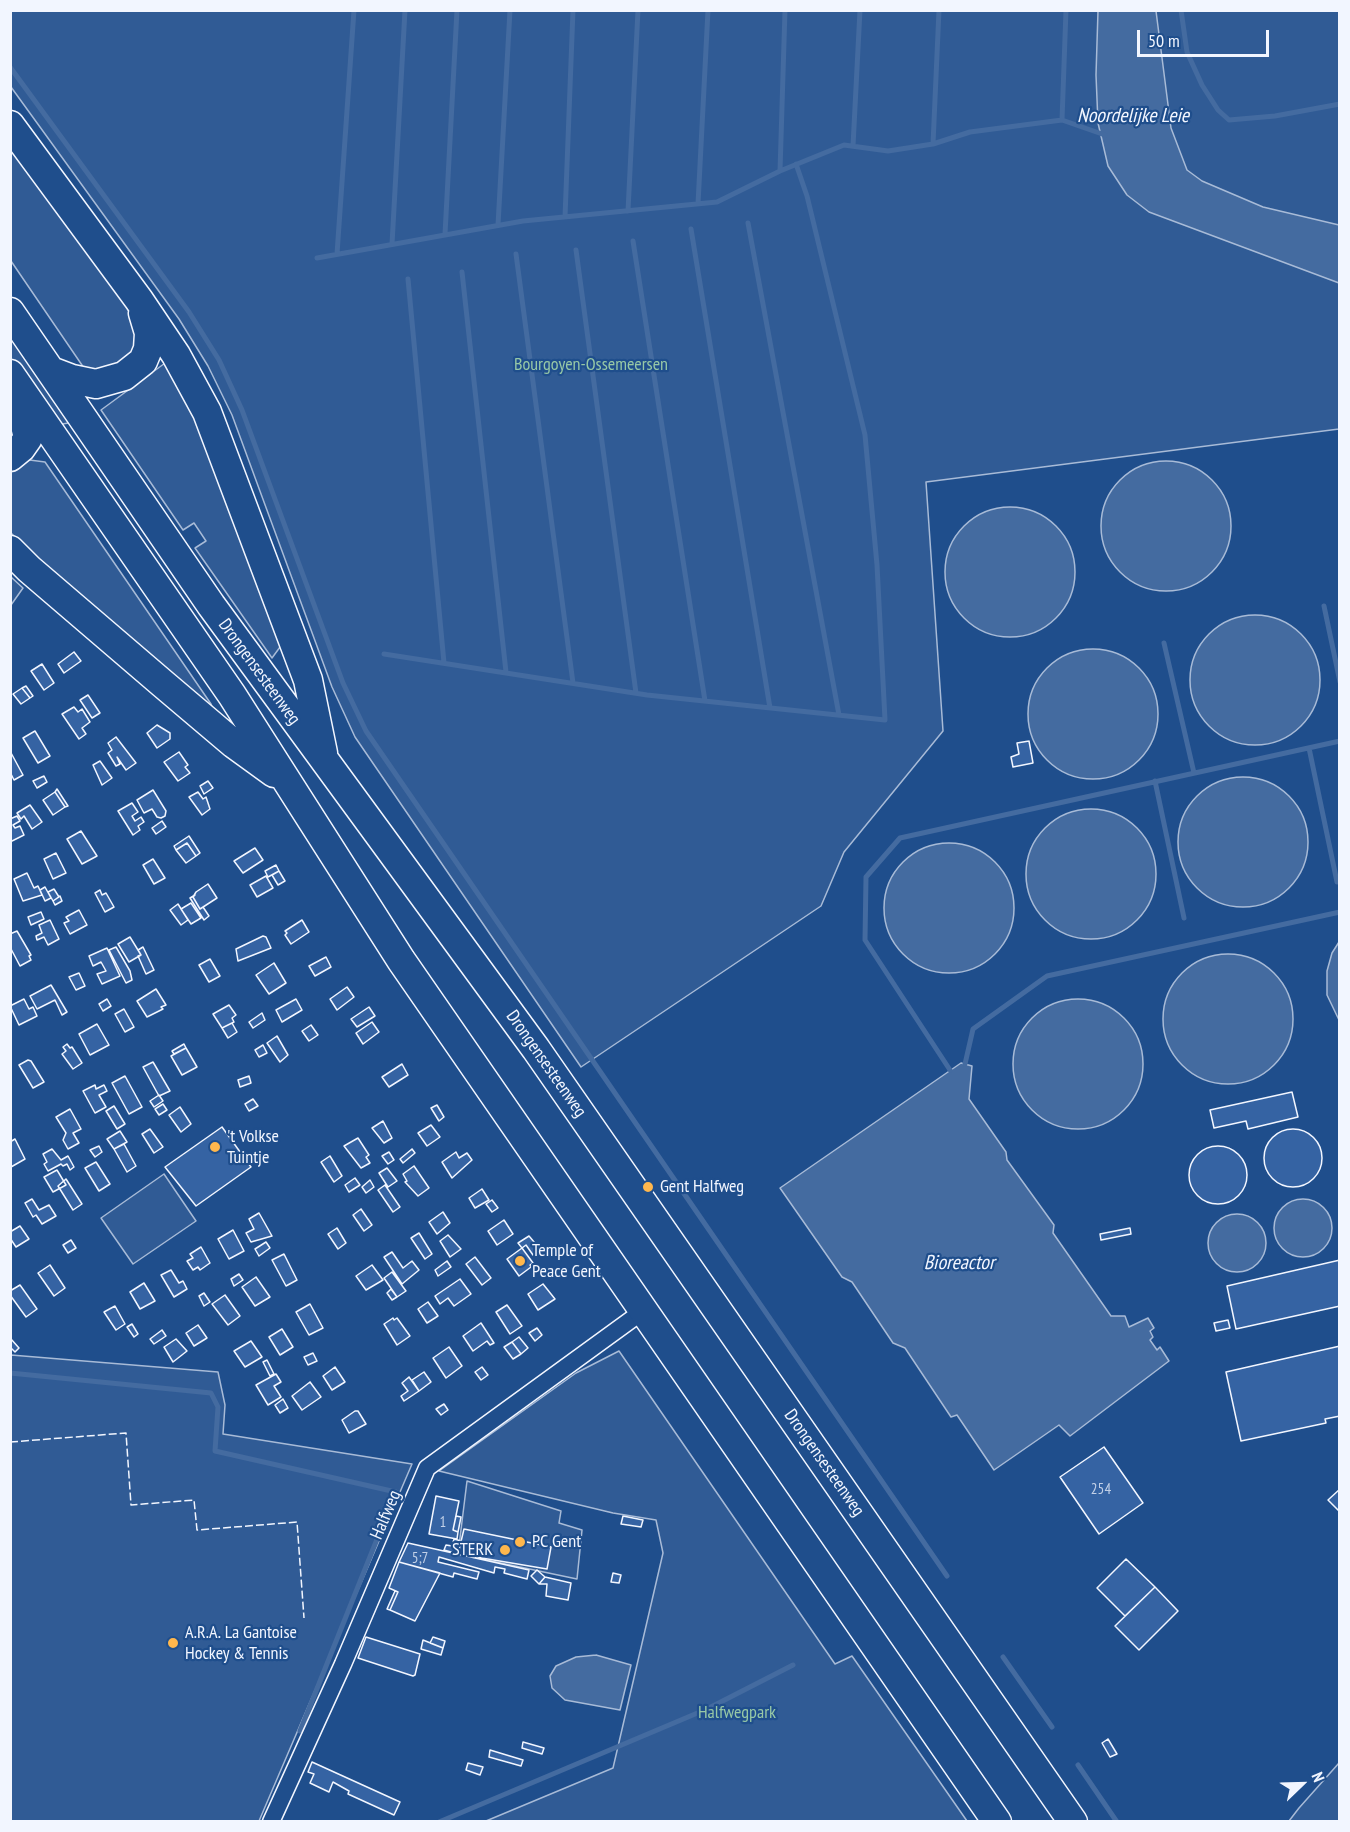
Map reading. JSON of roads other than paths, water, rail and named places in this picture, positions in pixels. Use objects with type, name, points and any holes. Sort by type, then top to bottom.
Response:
[{"type":"highway","points":[[10,125],[139,300],[176,355],[207,412],[308,680],[324,761]]},
{"type":"highway","points":[[51,370],[72,379],[96,384],[111,381],[134,369],[143,361],[148,349],[149,333],[139,300]]},
{"type":"highway","name":"Drongensesteenweg","points":[[10,312],[211,605],[536,1049],[1073,1821]]},
{"type":"highway","points":[[10,457],[28,438],[12,376]]},
{"type":"highway","name":"Drongensesteenweg","points":[[12,376],[232,695],[285,782],[401,960],[997,1821]]},
{"type":"highway","points":[[10,549],[28,569],[234,744],[285,782]]},
{"type":"street","name":"Halfweg","points":[[271,1821],[343,1664],[427,1468],[643,1311]]},
{"type":"water","name":"Noordelijke Leie","points":[[1098,11],[1156,11],[1171,128],[1187,170],[1202,181],[1263,207],[1339,225],[1339,283],[1149,212],[1127,195],[1108,166],[1098,123],[1096,75]]},
{"type":"water","points":[[1166,461],[1191,466],[1212,480],[1226,501],[1231,526],[1226,551],[1212,572],[1191,586],[1166,591],[1141,586],[1120,572],[1106,551],[1101,526],[1106,501],[1120,480],[1141,466]]},
{"type":"water","points":[[1010,507],[1035,512],[1056,526],[1070,547],[1075,572],[1070,597],[1056,618],[1035,632],[1010,637],[985,632],[964,618],[950,597],[945,572],[950,547],[964,526],[985,512]]},
{"type":"water","points":[[1255,615],[1280,620],[1301,634],[1315,655],[1320,680],[1315,705],[1301,726],[1280,740],[1255,745],[1230,740],[1209,726],[1195,705],[1190,680],[1195,655],[1209,634],[1230,620]]},
{"type":"water","points":[[1093,649],[1118,654],[1139,668],[1153,689],[1158,714],[1153,739],[1139,760],[1118,774],[1093,779],[1068,774],[1047,760],[1033,739],[1028,714],[1033,689],[1047,668],[1068,654]]},
{"type":"water","points":[[1243,777],[1268,782],[1289,796],[1303,817],[1308,842],[1303,867],[1289,888],[1268,902],[1243,907],[1218,902],[1197,888],[1183,867],[1178,842],[1183,817],[1197,796],[1218,782]]},
{"type":"water","points":[[1091,809],[1116,814],[1137,828],[1151,849],[1156,874],[1151,899],[1137,920],[1116,934],[1091,939],[1066,934],[1045,920],[1031,899],[1026,874],[1031,849],[1045,828],[1066,814]]},
{"type":"water","points":[[949,843],[974,848],[995,862],[1009,883],[1014,908],[1009,933],[995,954],[974,968],[949,973],[924,968],[903,954],[889,933],[884,908],[889,883],[903,862],[924,848]]},
{"type":"water","points":[[1339,942],[1340,1020],[1327,995],[1327,971],[1332,953]]},
{"type":"water","points":[[1228,954],[1253,959],[1274,973],[1288,994],[1293,1019],[1288,1044],[1274,1065],[1253,1079],[1228,1084],[1203,1079],[1182,1065],[1168,1044],[1163,1019],[1168,994],[1182,973],[1203,959]]},
{"type":"water","points":[[1078,999],[1103,1004],[1124,1018],[1138,1039],[1143,1064],[1138,1089],[1124,1110],[1103,1124],[1078,1129],[1053,1124],[1032,1110],[1018,1089],[1013,1064],[1018,1039],[1032,1018],[1053,1004]]},
{"type":"water","name":"Bioreactor","points":[[961,1063],[972,1066],[969,1099],[1006,1152],[1007,1160],[1054,1225],[1053,1233],[1111,1316],[1125,1316],[1129,1327],[1148,1318],[1154,1328],[1150,1331],[1153,1337],[1150,1340],[1157,1350],[1160,1347],[1169,1361],[1070,1436],[1059,1425],[994,1470],[957,1415],[951,1417],[905,1348],[893,1343],[852,1282],[842,1277],[780,1188]]},
{"type":"water","points":[[1303,1199],[1314,1201],[1327,1212],[1332,1228],[1330,1239],[1319,1252],[1303,1257],[1292,1255],[1279,1244],[1274,1228],[1276,1217],[1287,1204]]},
{"type":"water","points":[[1231,1214],[1243,1214],[1258,1222],[1266,1237],[1266,1249],[1258,1264],[1243,1272],[1231,1272],[1216,1264],[1208,1249],[1208,1237],[1216,1222]]},
{"type":"water","points":[[596,1655],[631,1665],[620,1710],[565,1700],[552,1688],[550,1676],[556,1666],[576,1657]]},
{"type":"waterway","points":[[337,254],[354,10]]},
{"type":"waterway","points":[[392,244],[405,10]]},
{"type":"waterway","points":[[445,234],[457,10]]},
{"type":"waterway","points":[[498,225],[510,10]]},
{"type":"waterway","points":[[565,217],[573,10]]},
{"type":"waterway","points":[[628,211],[638,10]]},
{"type":"waterway","points":[[698,204],[708,10]]},
{"type":"waterway","points":[[780,171],[785,10]]},
{"type":"waterway","points":[[853,146],[860,10]]},
{"type":"waterway","points":[[933,144],[939,10]]},
{"type":"waterway","points":[[1062,120],[1066,10]]},
{"type":"waterway","points":[[1181,10],[1187,52],[1202,85],[1218,110],[1229,120],[1275,116],[1340,104]]},
{"type":"waterway","points":[[10,67],[189,312],[219,360],[242,410],[343,683],[366,731],[947,1576]]},
{"type":"waterway","points":[[317,258],[523,221],[717,202],[780,171],[844,145],[888,151],[933,144],[970,132],[1062,120],[1105,135]]},
{"type":"waterway","points":[[384,654],[647,695],[885,720],[877,565],[865,435],[807,196],[796,164]]},
{"type":"waterway","points":[[748,223],[839,715]]},
{"type":"waterway","points":[[691,229],[770,708]]},
{"type":"waterway","points":[[633,241],[705,701]]},
{"type":"waterway","points":[[576,250],[636,693]]},
{"type":"waterway","points":[[516,254],[573,683]]},
{"type":"waterway","points":[[462,272],[506,672]]},
{"type":"waterway","points":[[408,279],[444,663]]},
{"type":"waterway","points":[[1324,606],[1340,682]]},
{"type":"waterway","points":[[1164,643],[1194,773]]},
{"type":"waterway","points":[[950,1070],[865,940],[866,877],[900,838],[1340,741]]},
{"type":"waterway","points":[[1309,748],[1337,882]]},
{"type":"waterway","points":[[1155,781],[1184,918]]},
{"type":"waterway","points":[[965,1064],[973,1029],[1047,976],[1340,912]]},
{"type":"waterway","points":[[10,1373],[211,1393],[218,1407],[215,1451],[396,1492],[300,1731]]},
{"type":"waterway","points":[[1003,1657],[1052,1727]]},
{"type":"waterway","points":[[439,1822],[707,1709],[793,1665]]},
{"type":"waterway","points":[[1078,1765],[1117,1822]]},
{"type":"place","name":"'t Volkse Tuintje","points":[[215,1147]]},
{"type":"place","name":"Gent Halfweg","points":[[648,1187]]},
{"type":"place","name":"Temple of Peace Gent","points":[[520,1261]]},
{"type":"place","name":"PC Gent","points":[[520,1542]]},
{"type":"place","name":"STERK","points":[[505,1550]]},
{"type":"place","name":"A.R.A. La Gantoise Hockey & Tennis","points":[[173,1643]]},
{"type":"park label","name":"Bourgoyen-Ossemeersen","points":[[591,365]]},
{"type":"park label","name":"Halfwegpark","points":[[737,1713]]}]
